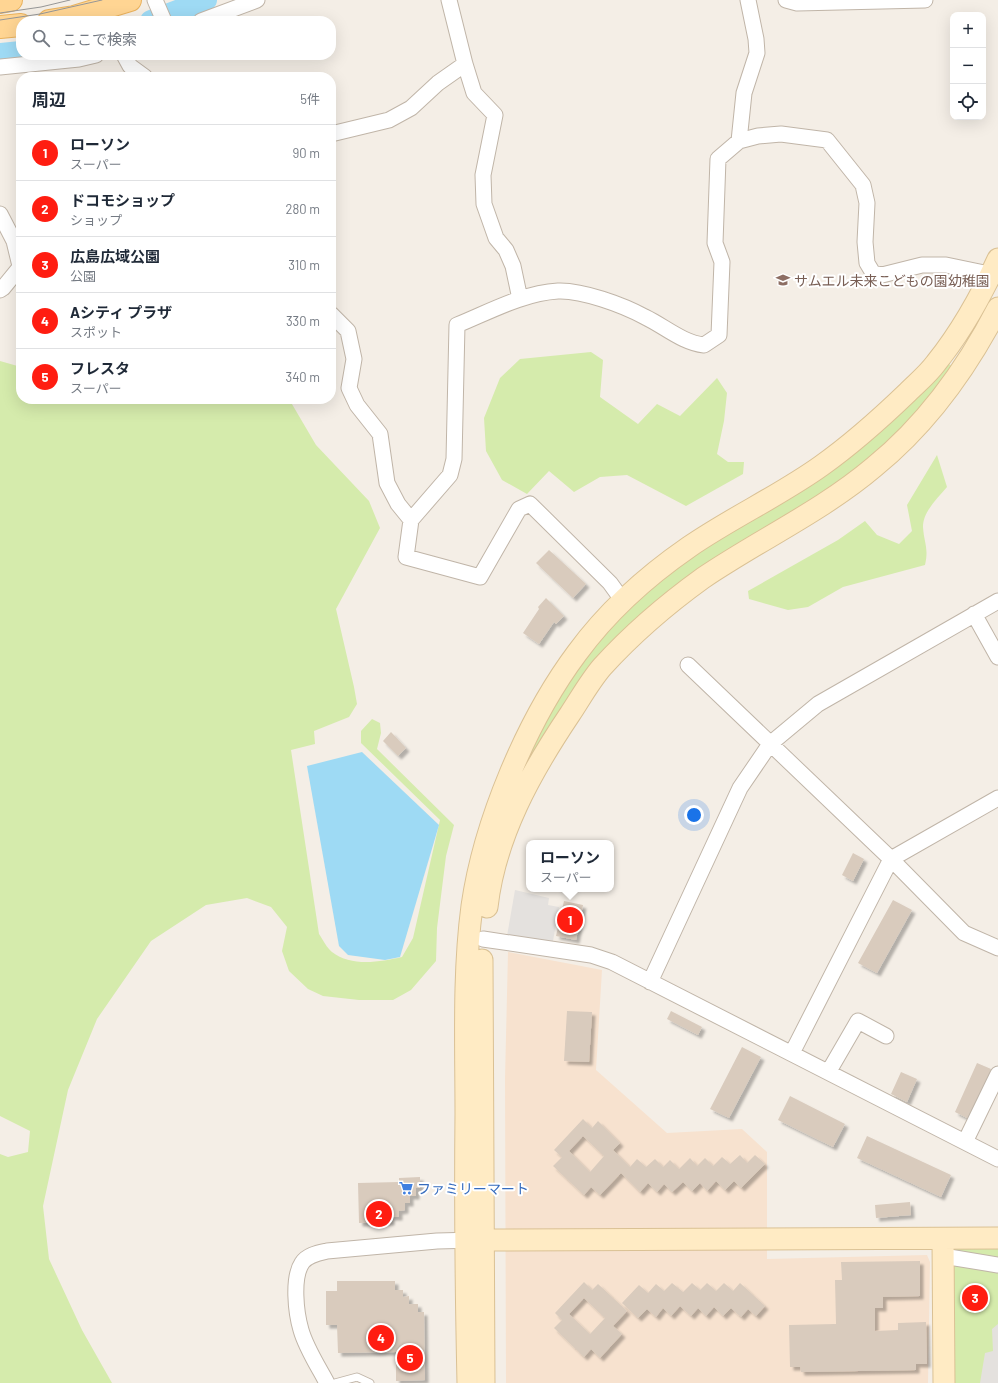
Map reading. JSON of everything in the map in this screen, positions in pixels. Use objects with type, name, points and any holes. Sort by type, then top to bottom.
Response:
[{"type":"main road","points":[[0,2],[11,0]]},
{"type":"main road","points":[[76,16],[130,0]]},
{"type":"main road","points":[[0,27],[16,25]]},
{"type":"street","points":[[214,16],[257,0]]},
{"type":"street","points":[[449,0],[474,93],[496,114],[483,175],[484,204],[496,238],[506,250],[513,266],[520,299]]},
{"type":"street","points":[[739,141],[744,93],[757,53],[756,39],[748,0]]},
{"type":"street","points":[[786,0],[796,3],[925,0]]},
{"type":"street","points":[[156,2],[162,16]]},
{"type":"street","points":[[0,67],[69,60]]},
{"type":"street","points":[[127,60],[130,66],[138,72]]},
{"type":"street","points":[[336,133],[389,120],[411,108],[438,83],[465,64]]},
{"type":"street","points":[[484,1383],[474,1240],[466,986],[472,909],[483,848],[496,808],[523,746],[550,694],[577,653],[623,601],[688,547],[819,468],[892,408],[936,364],[996,270],[946,265],[922,265],[882,275],[873,273],[867,263],[865,242],[867,202],[863,185],[827,140],[781,134],[739,141],[718,159],[715,243],[722,262],[719,335],[704,345],[694,344],[643,316],[584,293],[558,291],[520,299],[458,325],[454,459],[450,475],[411,520],[406,557],[480,577],[519,509],[530,504],[610,583],[623,601]]},
{"type":"street","points":[[0,214],[14,241],[16,248]]},
{"type":"street","points":[[0,290],[16,272]]},
{"type":"street","points":[[468,1383],[483,939],[487,901],[495,867],[511,816],[541,758],[601,669],[627,641],[664,608],[703,578],[778,530],[827,502],[874,467],[920,424],[958,377],[998,308]]},
{"type":"street","points":[[336,319],[348,331],[354,359],[349,388],[357,405],[380,434],[387,484],[398,504],[411,520]]},
{"type":"street","points":[[650,982],[740,788],[770,744],[818,704],[998,601]]},
{"type":"street","points":[[974,614],[998,657]]},
{"type":"street","points":[[688,665],[891,859],[964,933],[998,948]]},
{"type":"street","points":[[792,1053],[891,859],[998,798]]},
{"type":"street","points":[[483,939],[591,955],[612,962],[998,1159]]},
{"type":"street","points":[[828,1072],[858,1020],[886,1036]]},
{"type":"street","points":[[964,1142],[998,1074]]},
{"type":"street","points":[[327,1383],[301,1331],[297,1307],[297,1277],[302,1262],[314,1254],[327,1251],[474,1240],[943,1248],[998,1238]]},
{"type":"street","points":[[943,1248],[998,1265]]},
{"type":"street","points":[[943,1248],[944,1383]]},
{"type":"lane","points":[[335,1383],[357,1378],[370,1383]]},
{"type":"shaded area","points":[[515,890],[549,898],[548,905],[559,907],[553,941],[507,936]]},
{"type":"shaded area","points":[[508,952],[602,970],[596,1070],[667,1133],[742,1129],[767,1152],[767,1259],[927,1255],[930,1262],[928,1383],[506,1383],[505,1079]]},
{"type":"shaded area","points":[[998,1324],[998,1383],[980,1383],[985,1353],[993,1351],[992,1329]]},
{"type":"green space","points":[[591,352],[603,360],[600,397],[638,424],[657,404],[680,416],[717,378],[727,393],[724,421],[717,454],[728,462],[744,462],[743,474],[686,506],[627,475],[600,477],[574,492],[549,471],[527,494],[502,480],[486,451],[484,418],[500,378],[520,359]]},
{"type":"green space","points":[[0,361],[16,366],[16,404],[292,404],[316,445],[369,501],[380,528],[336,609],[357,704],[349,717],[314,731],[315,744],[291,750],[319,934],[330,950],[340,957],[348,960],[366,962],[375,962],[402,957],[413,938],[440,820],[361,743],[361,731],[372,719],[380,723],[381,733],[377,749],[454,825],[446,856],[437,928],[436,961],[411,990],[393,1000],[359,1000],[323,996],[308,989],[289,971],[282,951],[287,927],[271,907],[247,898],[206,905],[151,941],[97,1019],[68,1090],[43,1206],[49,1259],[82,1330],[112,1383],[0,1383],[0,1154],[8,1157],[28,1152],[30,1131],[0,1116]]},
{"type":"green space","points":[[949,364],[954,368],[918,416],[876,456],[819,498],[654,604],[518,789],[509,788],[535,737],[585,653],[657,576],[936,378]]},
{"type":"green space","points":[[937,455],[947,487],[928,510],[925,516],[923,527],[926,550],[925,565],[843,587],[808,607],[788,610],[749,599],[748,591],[838,540],[865,521],[877,535],[899,544],[912,531],[907,505]]},
{"type":"green space","points":[[998,1246],[998,1383],[953,1383],[949,1249]]},
{"type":"water","points":[[362,752],[439,825],[400,957],[385,960],[348,955],[339,946],[307,766]]},
{"type":"building","points":[[549,550],[586,584],[573,598],[536,563]]},
{"type":"building","points":[[546,598],[564,616],[556,624],[554,622],[539,644],[523,633],[539,609],[538,607]]},
{"type":"building","points":[[391,732],[406,748],[398,756],[383,741]]},
{"type":"building","points":[[853,853],[864,859],[853,881],[842,875]]},
{"type":"building","points":[[893,900],[912,910],[877,973],[858,963]]},
{"type":"building","points":[[564,901],[583,905],[576,940],[556,936]]},
{"type":"building","points":[[567,1011],[592,1012],[589,1062],[564,1061]]},
{"type":"building","points":[[671,1011],[702,1027],[698,1035],[667,1019]]},
{"type":"building","points":[[742,1047],[761,1057],[729,1118],[710,1109]]},
{"type":"building","points":[[977,1063],[991,1069],[967,1118],[955,1112]]},
{"type":"building","points":[[901,1072],[917,1079],[907,1102],[891,1094]]},
{"type":"building","points":[[790,1096],[845,1124],[833,1147],[778,1120]]},
{"type":"building","points":[[583,1119],[592,1128],[598,1121],[620,1143],[613,1150],[630,1167],[637,1159],[646,1167],[655,1159],[663,1167],[670,1160],[679,1169],[690,1158],[697,1166],[705,1158],[713,1166],[722,1157],[730,1164],[740,1155],[747,1163],[755,1155],[765,1164],[741,1188],[734,1181],[725,1190],[716,1181],[707,1191],[700,1183],[692,1191],[683,1182],[672,1192],[664,1184],[657,1192],[648,1183],[640,1192],[621,1173],[600,1195],[591,1187],[584,1195],[553,1166],[562,1157],[554,1150]],"holes":[[[583,1136],[604,1156],[590,1172],[569,1151]]]},
{"type":"building","points":[[867,1136],[951,1175],[941,1197],[857,1158]]},
{"type":"building","points":[[420,1177],[420,1188],[416,1188],[416,1196],[410,1196],[410,1203],[405,1203],[405,1210],[399,1211],[399,1217],[391,1217],[391,1222],[359,1223],[358,1183],[399,1182],[399,1178]]},
{"type":"building","points":[[910,1202],[911,1215],[876,1218],[875,1205]]},
{"type":"building","points":[[920,1261],[920,1296],[883,1297],[883,1308],[875,1308],[875,1331],[898,1330],[898,1323],[926,1322],[927,1364],[916,1364],[916,1370],[801,1372],[800,1367],[790,1367],[789,1325],[836,1324],[835,1280],[842,1280],[841,1262]]},
{"type":"building","points":[[337,1281],[395,1281],[395,1290],[403,1290],[403,1297],[409,1296],[409,1304],[418,1304],[418,1312],[424,1312],[425,1380],[396,1381],[396,1352],[338,1353],[337,1325],[326,1325],[326,1291],[337,1291]]},
{"type":"building","points":[[584,1282],[592,1290],[598,1284],[627,1311],[613,1326],[622,1334],[600,1358],[591,1349],[584,1357],[554,1328],[562,1320],[555,1313]],"holes":[[[584,1298],[605,1318],[590,1334],[569,1314]]]},
{"type":"building","points":[[672,1283],[683,1292],[692,1283],[700,1290],[707,1283],[716,1291],[724,1283],[733,1291],[740,1283],[765,1306],[756,1316],[748,1309],[741,1317],[731,1308],[723,1316],[714,1307],[706,1316],[698,1308],[691,1316],[680,1306],[671,1316],[663,1308],[656,1317],[647,1309],[638,1318],[622,1303],[639,1285],[648,1293],[656,1284],[664,1291]]},
{"type":"waterway","points":[[164,16],[206,0]]},
{"type":"waterway","points":[[0,54],[16,52]]},
{"type":"tram line","points":[[0,13],[41,7],[70,0]]},
{"type":"tram line","points":[[27,16],[102,0]]},
{"type":"tram line","points":[[0,20],[16,18]]},
{"type":"place","name":"サムエル未来こどもの園幼稚園","points":[[783,280]]},
{"type":"place","name":"ローソン","points":[[570,920]]},
{"type":"place","name":"ファミリーマート","points":[[406,1188]]},
{"type":"place","name":"ドコモショップ","points":[[379,1214]]},
{"type":"place","name":"広島広域公園","points":[[975,1298]]},
{"type":"place","name":"Aシティ プラザ","points":[[381,1338]]},
{"type":"place","name":"フレスタ","points":[[410,1358]]}]
